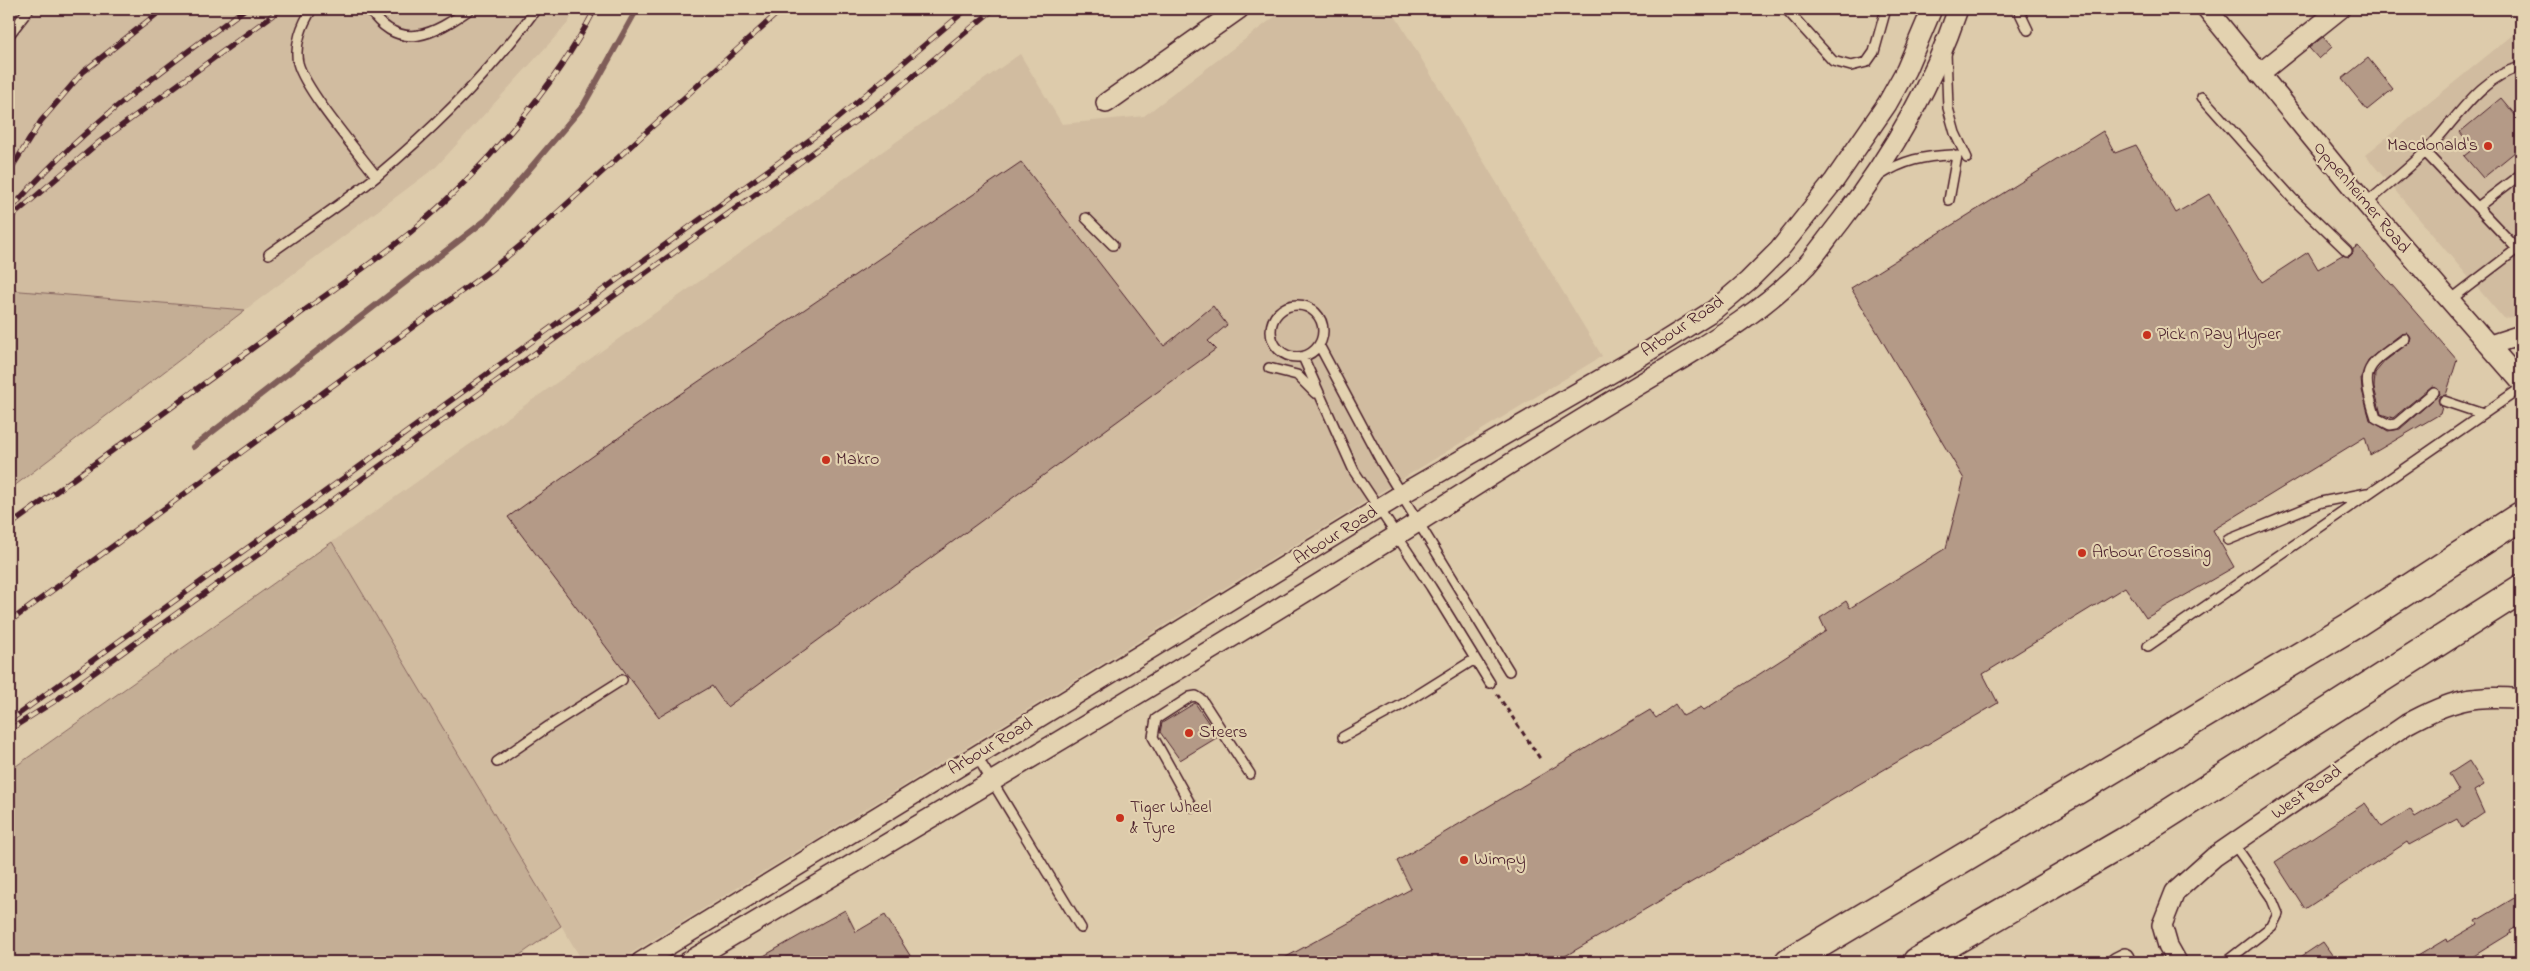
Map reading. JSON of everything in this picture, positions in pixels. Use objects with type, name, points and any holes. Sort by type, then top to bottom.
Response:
[{"type":"highway","points":[[1788,962],[2345,630],[2521,516]]},
{"type":"highway","points":[[1917,962],[2124,842],[2521,589]]},
{"type":"street","points":[[1106,103],[1240,9]]},
{"type":"street","name":"Arbour Road","points":[[641,962],[1402,494],[1639,357],[1714,310],[1748,281],[1779,250],[1834,181],[1887,104],[1906,70],[1932,9]]},
{"type":"street","name":"Arbour Road","points":[[688,962],[993,782],[1419,522],[1564,430],[1727,332],[1770,300],[1807,265],[1872,180],[1908,122],[1946,47],[1958,9]]},
{"type":"street","name":"Oppenheimer Road","points":[[2207,9],[2366,204],[2448,301],[2490,345],[2521,382]]},
{"type":"street","points":[[2259,74],[2340,9]]},
{"type":"street","points":[[2490,345],[2521,335]]},
{"type":"street","name":"West Road","points":[[2177,962],[2168,946],[2162,925],[2167,908],[2175,892],[2234,844],[2399,729],[2441,705],[2497,696],[2521,699]]},
{"type":"lane","points":[[9,35],[29,9]]},
{"type":"lane","points":[[312,9],[301,29],[298,62],[305,81],[376,176]]},
{"type":"lane","points":[[368,9],[381,25],[393,32],[420,36],[434,32],[470,9]]},
{"type":"lane","points":[[270,254],[376,176],[445,115],[472,88],[508,46],[536,9]]},
{"type":"lane","points":[[1786,9],[1833,61],[1852,66],[1868,62],[1874,52],[1886,9]]},
{"type":"lane","points":[[2018,9],[2028,30]]},
{"type":"lane","points":[[1946,47],[1948,108],[1959,156],[1949,200]]},
{"type":"lane","points":[[2366,204],[2425,152],[2467,103],[2500,75],[2521,67]]},
{"type":"lane","points":[[2202,98],[2292,198],[2347,251]]},
{"type":"lane","points":[[2425,152],[2519,251],[2448,301]]},
{"type":"lane","points":[[1872,180],[1896,165],[1913,159],[1959,156]]},
{"type":"lane","points":[[2478,206],[2521,174]]},
{"type":"lane","points":[[1086,218],[1113,245]]},
{"type":"lane","points":[[1298,305],[1313,310],[1322,323],[1323,330],[1319,345],[1315,351],[1303,357],[1287,355],[1281,352],[1273,342],[1272,324],[1282,310],[1298,305]]},
{"type":"lane","points":[[2405,338],[2372,364],[2367,373],[2366,386],[2376,418],[2390,425],[2396,424],[2434,392]]},
{"type":"lane","points":[[1319,345],[1382,463],[1509,671]]},
{"type":"lane","points":[[1303,357],[1354,471],[1378,510],[1432,587],[1490,683]]},
{"type":"lane","points":[[1269,368],[1297,375],[1322,401]]},
{"type":"lane","points":[[2148,646],[2521,388]]},
{"type":"lane","points":[[2444,401],[2484,414]]},
{"type":"lane","points":[[2228,540],[2321,502],[2371,492]]},
{"type":"lane","points":[[1343,737],[1403,704],[1475,659]]},
{"type":"lane","points":[[497,762],[549,726],[622,680]]},
{"type":"lane","points":[[1192,808],[1153,737],[1156,719],[1190,697],[1196,696],[1202,700],[1250,774]]},
{"type":"lane","points":[[976,755],[1080,928]]},
{"type":"lane","points":[[2227,961],[2272,926],[2278,914],[2271,897],[2234,844]]},
{"type":"path","points":[[1490,683],[1541,760]]},
{"type":"shaded area","points":[[9,9],[575,9],[568,23],[436,167],[245,310],[9,290]]},
{"type":"shaded area","points":[[1285,9],[1391,9],[1602,356],[617,962],[583,962],[332,542],[1020,54],[1062,124],[1144,116]]},
{"type":"shaded area","points":[[2521,28],[2521,316],[2503,318],[2365,155]]},
{"type":"shaded area","points":[[9,290],[245,310],[9,490]]},
{"type":"shaded area","points":[[332,542],[561,926],[510,962],[9,962],[9,771]]},
{"type":"building","points":[[2323,37],[2332,47],[2319,59],[2309,48]]},
{"type":"building","points":[[2368,58],[2393,89],[2367,110],[2342,79]]},
{"type":"building","points":[[2501,98],[2521,122],[2521,147],[2483,178],[2464,156],[2473,149],[2460,132]]},
{"type":"building","name":"Arbour Crossing","points":[[2103,131],[2115,153],[2136,145],[2176,213],[2209,194],[2262,282],[2308,252],[2318,269],[2342,255],[2349,257],[2353,253],[2353,249],[2358,246],[2457,360],[2446,395],[2440,396],[2438,400],[2442,407],[2440,414],[2370,455],[2365,437],[2213,530],[2234,567],[2146,618],[2125,587],[1983,674],[1998,703],[1555,962],[1277,962],[1411,889],[1397,861],[1650,710],[1656,718],[1675,704],[1683,716],[1701,707],[1704,710],[1826,631],[1820,618],[1846,601],[1850,608],[1946,548],[1964,479],[1851,288]],"holes":[[[2407,333],[2411,338],[2410,342],[2385,361],[2375,373],[2374,388],[2381,414],[2393,418],[2432,386],[2438,388],[2440,394],[2400,429],[2388,431],[2370,420],[2362,390],[2361,377],[2369,359],[2401,334]]]},
{"type":"building","name":"Makro","points":[[1021,162],[1164,346],[1213,306],[1227,325],[1208,341],[1216,349],[727,707],[712,686],[659,717],[508,517],[667,403]]},
{"type":"building","points":[[1195,703],[1218,737],[1180,760],[1160,732],[1162,723]]},
{"type":"building","points":[[2469,761],[2484,785],[2474,791],[2484,813],[2462,828],[2457,819],[2409,845],[2407,842],[2305,909],[2275,862],[2365,803],[2382,827],[2410,809],[2415,817],[2459,791],[2449,774]]},
{"type":"building","points":[[2521,894],[2521,924],[2510,931],[2511,933],[2464,962],[2408,962],[2446,939],[2447,942],[2478,924],[2476,921]]},
{"type":"building","points":[[845,910],[856,932],[885,915],[914,962],[753,962]]},
{"type":"building","points":[[2323,942],[2337,962],[2293,962]]},
{"type":"waterway","points":[[193,447],[487,219],[583,106],[637,9]]},
{"type":"railway","points":[[9,172],[41,121],[83,72],[163,9]]},
{"type":"railway","points":[[12,208],[38,179],[94,126],[153,78],[245,9]]},
{"type":"railway","points":[[9,219],[98,143],[281,9]]},
{"type":"railway","points":[[9,526],[412,231],[464,183],[514,128],[559,69],[595,9]]},
{"type":"railway","points":[[9,622],[488,272],[526,241],[782,9]]},
{"type":"railway","points":[[9,721],[826,128],[967,9]]},
{"type":"railway","points":[[9,730],[55,701],[784,174],[888,97],[994,9]]},
{"type":"place","name":"Macdonald's","points":[[2488,146]]},
{"type":"place","name":"Pick n Pay Hyper","points":[[2147,335]]},
{"type":"place","name":"Makro","points":[[826,460]]},
{"type":"place","name":"Arbour Crossing","points":[[2082,553]]},
{"type":"place","name":"Steers","points":[[1189,733]]},
{"type":"place","name":"Tiger Wheel & Tyre","points":[[1120,818]]},
{"type":"place","name":"Wimpy","points":[[1464,860]]}]
